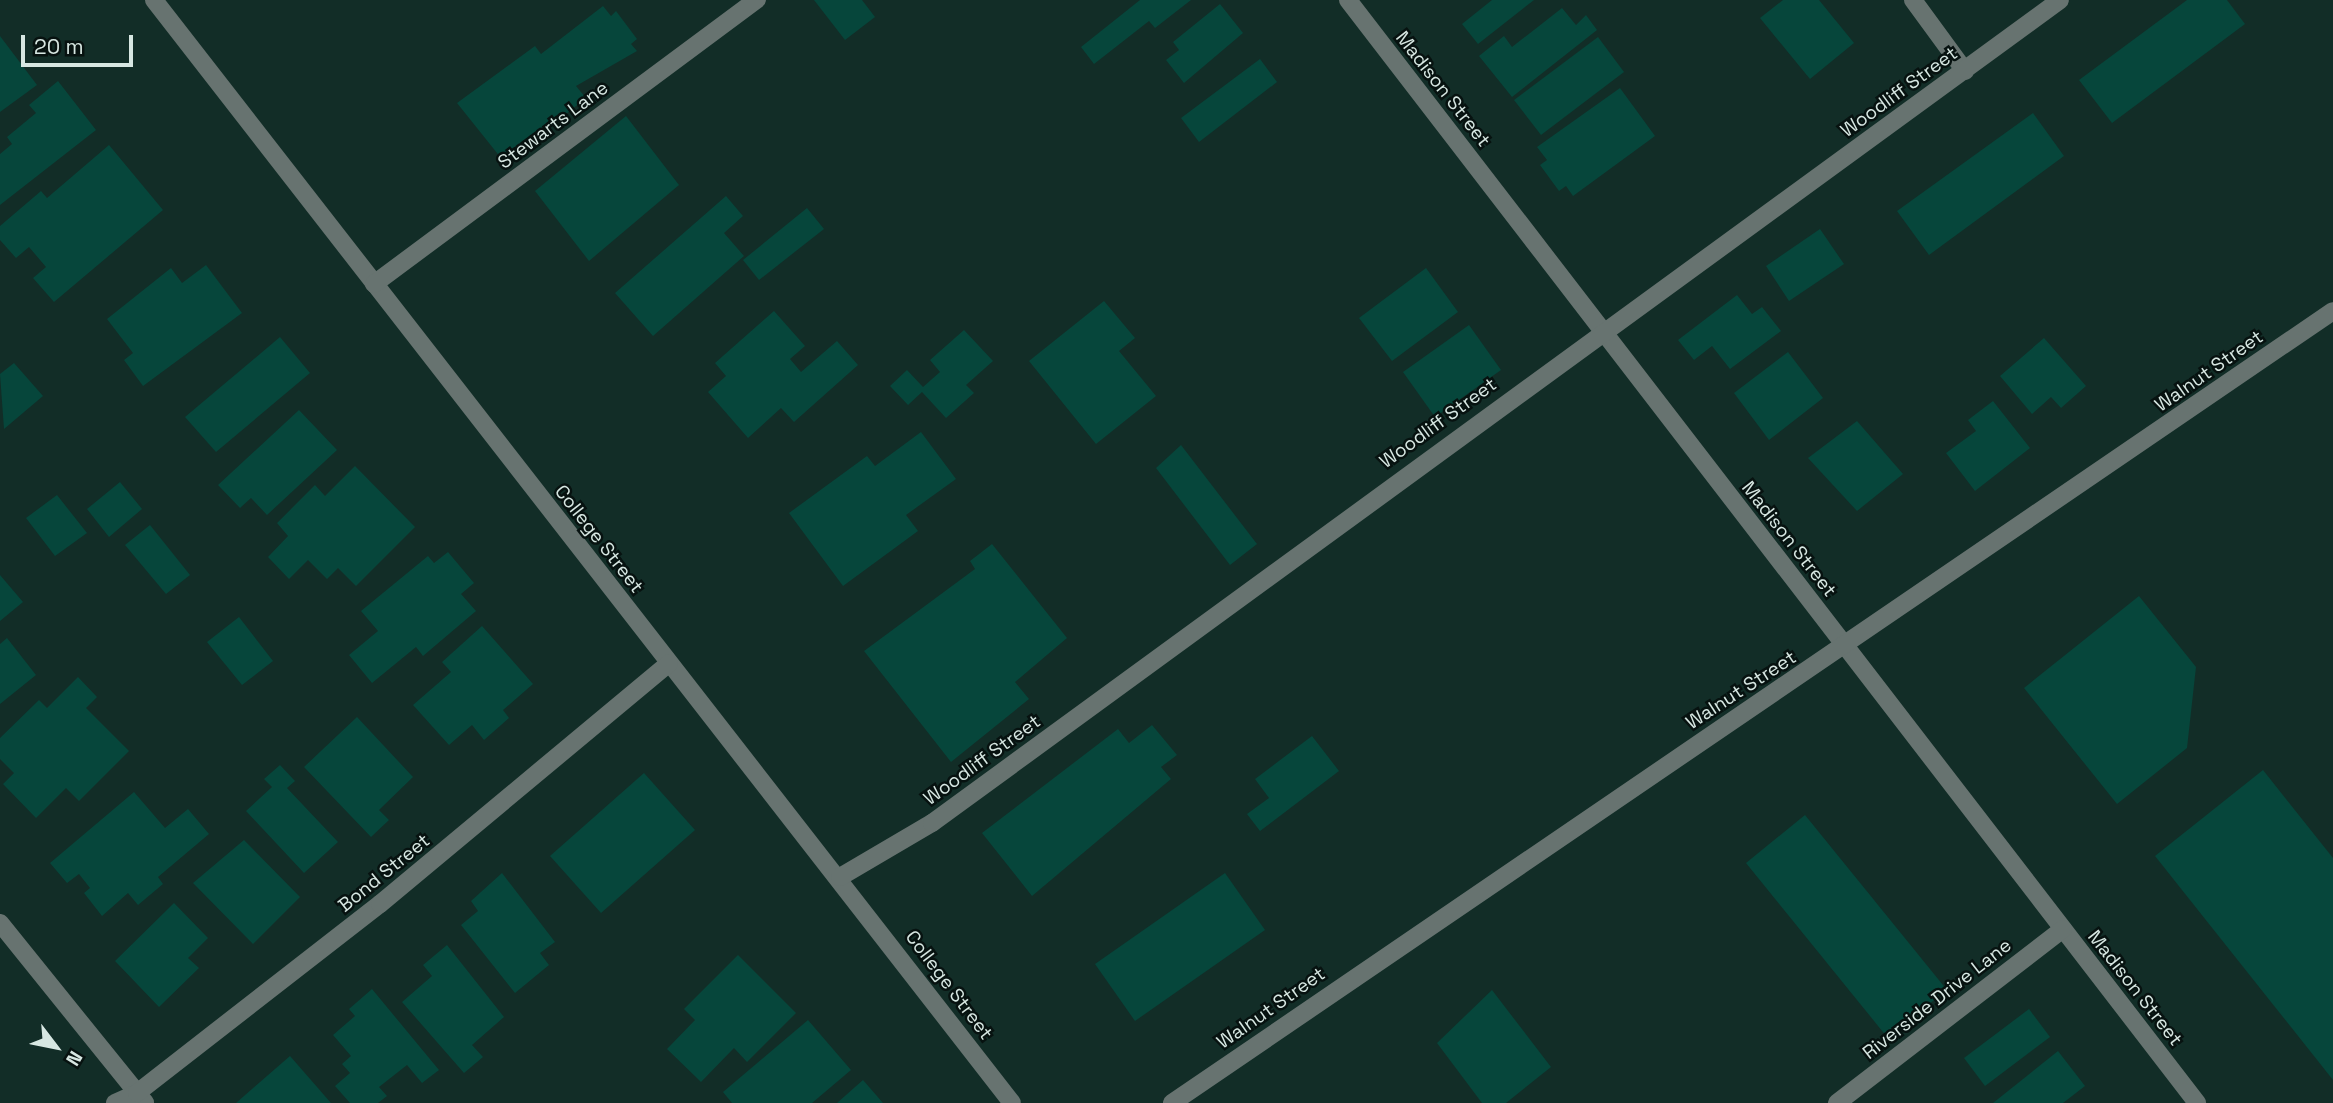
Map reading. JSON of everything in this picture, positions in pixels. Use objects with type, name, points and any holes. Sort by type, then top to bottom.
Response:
[{"type":"street","name":"College Street","points":[[154,0],[669,663],[840,877],[1012,1103]]},
{"type":"street","name":"Stewarts Lane","points":[[374,284],[757,0]]},
{"type":"street","name":"Madison Street","points":[[1348,0],[2197,1103]]},
{"type":"street","points":[[1913,0],[1965,71]]},
{"type":"street","name":"Woodliff Street","points":[[840,877],[932,823],[1601,329],[1965,71],[2060,0]]},
{"type":"street","name":"Walnut Street","points":[[1172,1103],[1462,900],[1846,646],[2333,311]]},
{"type":"street","name":"Bond Street","points":[[115,1103],[141,1098],[380,904],[669,663]]},
{"type":"street","points":[[0,923],[141,1098]]},
{"type":"street","name":"Riverside Drive Lane","points":[[1838,1103],[2063,929]]},
{"type":"building","points":[[814,0],[862,0],[875,17],[845,40]]},
{"type":"building","points":[[1140,0],[1191,0],[1155,28],[1149,21],[1094,64],[1081,47]]},
{"type":"building","points":[[1492,0],[1534,0],[1478,44],[1462,24]]},
{"type":"building","points":[[1783,0],[1819,0],[1854,43],[1810,79],[1760,18]]},
{"type":"building","points":[[2187,0],[2227,0],[2245,24],[2112,123],[2079,80]]},
{"type":"building","points":[[1220,4],[1243,33],[1184,83],[1166,60],[1179,50],[1173,42]]},
{"type":"building","points":[[603,6],[611,16],[616,11],[637,39],[631,44],[637,51],[576,86],[586,98],[505,163],[457,103],[535,46],[541,54]]},
{"type":"building","points":[[1562,8],[1576,25],[1586,15],[1597,30],[1512,97],[1479,56],[1504,36],[1512,47]]},
{"type":"building","points":[[0,36],[37,85],[0,112]]},
{"type":"building","points":[[1598,37],[1624,72],[1541,135],[1514,100]]},
{"type":"building","points":[[1260,59],[1277,82],[1199,142],[1181,118]]},
{"type":"building","points":[[58,81],[96,130],[0,205],[0,154],[12,144],[7,137],[36,113],[29,105]]},
{"type":"building","points":[[1620,88],[1655,136],[1573,196],[1566,186],[1559,191],[1540,165],[1547,160],[1537,147]]},
{"type":"building","points":[[2033,113],[2064,156],[1929,255],[1897,211]]},
{"type":"building","points":[[626,116],[679,185],[589,261],[535,191]]},
{"type":"building","points":[[109,145],[163,210],[54,302],[33,278],[46,267],[29,247],[16,258],[0,240],[0,226],[41,191],[47,198]]},
{"type":"building","points":[[726,196],[743,216],[724,233],[744,256],[653,336],[615,293]]},
{"type":"building","points":[[807,208],[824,229],[759,280],[743,260]]},
{"type":"building","points":[[1820,229],[1844,264],[1789,301],[1766,266]]},
{"type":"building","points":[[206,265],[242,313],[143,386],[124,360],[133,353],[107,319],[171,268],[182,283]]},
{"type":"building","points":[[1426,268],[1458,312],[1392,361],[1359,318]]},
{"type":"building","points":[[1737,295],[1752,314],[1762,307],[1781,331],[1730,369],[1712,346],[1694,360],[1678,340]]},
{"type":"building","points":[[1104,301],[1135,338],[1119,351],[1156,396],[1096,444],[1029,361]]},
{"type":"building","points":[[774,311],[805,346],[790,359],[801,372],[837,341],[858,365],[794,422],[781,408],[748,438],[708,392],[726,376],[715,363]]},
{"type":"building","points":[[1469,325],[1501,370],[1435,417],[1403,372]]},
{"type":"building","points":[[964,330],[993,361],[966,385],[974,393],[946,418],[922,392],[908,405],[890,386],[907,370],[923,387],[940,372],[930,360]]},
{"type":"building","points":[[280,337],[310,373],[216,452],[185,417]]},
{"type":"building","points":[[2044,338],[2086,386],[2061,408],[2051,397],[2032,414],[2000,376]]},
{"type":"building","points":[[1788,352],[1823,398],[1769,440],[1734,393]]},
{"type":"building","points":[[14,363],[43,396],[4,429],[0,374]]},
{"type":"building","points":[[1993,401],[2030,448],[1975,491],[1946,453],[1976,431],[1968,420]]},
{"type":"building","points":[[299,410],[337,450],[267,515],[251,498],[240,508],[218,485]]},
{"type":"building","points":[[1857,421],[1903,474],[1857,511],[1808,458]]},
{"type":"building","points":[[921,432],[956,479],[906,515],[918,531],[843,586],[789,513],[867,456],[875,466]]},
{"type":"building","points":[[1181,445],[1257,544],[1230,565],[1156,468]]},
{"type":"building","points":[[355,466],[415,527],[356,586],[338,568],[327,579],[308,560],[289,579],[268,557],[288,536],[277,523],[315,485],[325,496]]},
{"type":"building","points":[[120,482],[142,509],[109,537],[87,509]]},
{"type":"building","points":[[57,495],[87,533],[55,556],[26,518]]},
{"type":"building","points":[[150,525],[190,575],[166,594],[125,545]]},
{"type":"building","points":[[992,544],[1067,638],[1015,682],[1029,699],[951,762],[864,651],[975,569],[970,561]]},
{"type":"building","points":[[448,552],[474,583],[461,594],[476,611],[423,656],[416,647],[372,683],[349,655],[378,631],[361,611],[428,556],[434,563]]},
{"type":"building","points":[[0,575],[23,602],[0,621]]},
{"type":"building","points":[[2139,596],[2196,667],[2187,748],[2117,804],[2024,688]]},
{"type":"building","points":[[239,617],[273,661],[242,685],[207,642]]},
{"type":"building","points":[[482,626],[533,684],[503,710],[509,718],[484,740],[472,725],[449,745],[413,705],[451,672],[442,662]]},
{"type":"building","points":[[7,638],[36,675],[0,704],[0,644]]},
{"type":"building","points":[[78,677],[97,697],[86,708],[129,751],[79,801],[66,788],[36,818],[3,784],[14,773],[0,759],[0,738],[39,700],[47,708]]},
{"type":"building","points":[[357,717],[413,777],[379,810],[389,820],[371,837],[304,767]]},
{"type":"building","points":[[1152,725],[1177,755],[1161,767],[1171,779],[1032,896],[982,833],[1118,729],[1129,743]]},
{"type":"building","points":[[1312,736],[1339,771],[1260,831],[1247,814],[1269,798],[1255,779]]},
{"type":"building","points":[[280,765],[295,781],[287,788],[338,842],[304,873],[246,811],[272,787],[264,779]]},
{"type":"building","points":[[2263,770],[2333,858],[2333,1080],[2155,856]]},
{"type":"building","points":[[644,773],[695,830],[601,913],[550,856]]},
{"type":"building","points":[[134,792],[165,828],[188,809],[209,834],[158,877],[163,884],[138,905],[128,893],[102,916],[84,893],[90,888],[79,874],[67,883],[50,863]]},
{"type":"building","points":[[1805,815],[1947,990],[1887,1037],[1746,863]]},
{"type":"building","points":[[244,840],[300,897],[253,944],[193,883]]},
{"type":"building","points":[[502,873],[555,942],[540,953],[549,965],[515,993],[461,925],[478,911],[471,901]]},
{"type":"building","points":[[1225,873],[1265,930],[1135,1021],[1095,964]]},
{"type":"building","points":[[174,903],[208,938],[188,958],[199,968],[159,1007],[115,961]]},
{"type":"building","points":[[447,945],[504,1017],[472,1045],[483,1057],[464,1073],[402,1002],[432,976],[423,965]]},
{"type":"building","points":[[738,955],[796,1013],[747,1062],[734,1048],[701,1082],[667,1049],[695,1020],[684,1009]]},
{"type":"building","points":[[372,989],[439,1070],[422,1083],[407,1065],[379,1087],[387,1096],[378,1103],[350,1103],[335,1086],[350,1073],[342,1064],[351,1056],[333,1035],[355,1016],[349,1009]]},
{"type":"building","points":[[1492,990],[1551,1067],[1506,1103],[1482,1103],[1437,1043]]},
{"type":"building","points":[[2029,1009],[2050,1037],[1985,1086],[1964,1058]]},
{"type":"building","points":[[808,1020],[851,1070],[812,1103],[732,1103],[723,1092]]},
{"type":"building","points":[[2058,1051],[2085,1086],[2063,1103],[1993,1103]]},
{"type":"building","points":[[290,1056],[331,1103],[236,1103]]},
{"type":"building","points":[[863,1080],[883,1103],[837,1103]]}]
